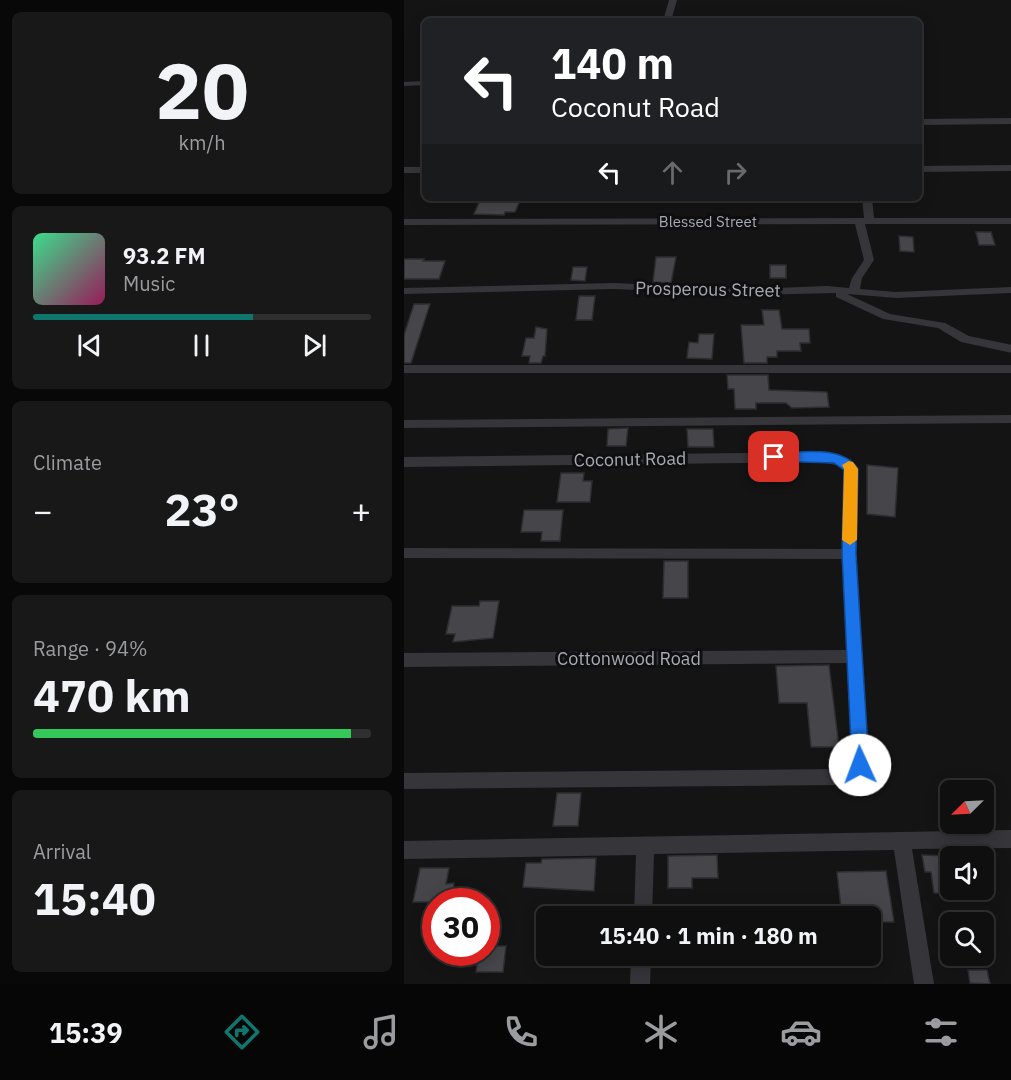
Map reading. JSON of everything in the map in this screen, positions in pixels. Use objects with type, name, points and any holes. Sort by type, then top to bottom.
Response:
[{"type":"street","points":[[669,18],[673,0]]},
{"type":"street","points":[[404,84],[422,83]]},
{"type":"street","points":[[922,122],[1012,121]]},
{"type":"street","points":[[922,169],[1012,168]]},
{"type":"street","points":[[404,170],[422,170]]},
{"type":"street","points":[[854,292],[857,278],[869,260],[864,221],[867,201]]},
{"type":"street","name":"Blessed Street","points":[[404,222],[1012,220]]},
{"type":"street","name":"Prosperous Street","points":[[404,291],[614,286],[748,292],[827,289],[896,295],[1012,290]]},
{"type":"street","points":[[827,289],[887,316],[941,325],[965,339],[1012,349]]},
{"type":"street","points":[[404,369],[1012,369]]},
{"type":"street","points":[[404,424],[1012,419]]},
{"type":"street","name":"Coconut Road","points":[[404,462],[820,457],[841,460],[851,469],[849,554]]},
{"type":"street","points":[[404,553],[849,554],[860,765],[847,775],[835,777],[404,781]]},
{"type":"street","name":"Cottonwood Road","points":[[404,660],[854,656]]},
{"type":"street","points":[[404,850],[1012,839]]},
{"type":"street","points":[[902,842],[924,984]]},
{"type":"street","points":[[643,906],[646,845]]},
{"type":"street","points":[[640,984],[641,966]]},
{"type":"building","points":[[480,201],[520,201],[515,212],[505,212],[504,215],[474,214]]},
{"type":"building","points":[[976,232],[991,232],[995,245],[979,245]]},
{"type":"building","points":[[899,236],[913,237],[914,252],[900,251]]},
{"type":"building","points":[[656,257],[676,257],[671,283],[653,282]]},
{"type":"building","points":[[404,259],[445,261],[439,279],[404,279]]},
{"type":"building","points":[[770,265],[786,265],[786,278],[770,278]]},
{"type":"building","points":[[573,267],[587,267],[585,281],[571,280]]},
{"type":"building","points":[[579,296],[595,296],[592,320],[576,320]]},
{"type":"building","points":[[414,304],[430,304],[411,363],[404,363],[404,335]]},
{"type":"building","points":[[762,310],[779,310],[782,329],[809,329],[810,343],[800,343],[801,351],[777,351],[777,357],[767,357],[767,363],[744,363],[741,325],[764,325]]},
{"type":"building","points":[[536,327],[547,329],[545,356],[541,363],[529,363],[530,356],[522,356],[526,338],[534,338]]},
{"type":"building","points":[[699,334],[714,334],[712,359],[687,358],[689,342],[698,343]]},
{"type":"building","points":[[727,375],[768,375],[769,390],[827,392],[829,407],[792,408],[786,403],[756,403],[756,409],[735,409],[734,389],[728,389]]},
{"type":"building","points":[[628,428],[626,446],[607,446],[608,429]]},
{"type":"building","points":[[687,429],[713,429],[714,447],[688,447]]},
{"type":"building","points":[[867,465],[898,468],[895,517],[867,514]]},
{"type":"building","points":[[561,473],[584,473],[583,481],[592,481],[590,502],[557,502]]},
{"type":"building","points":[[524,510],[563,510],[560,541],[541,541],[542,532],[521,532]]},
{"type":"building","points":[[664,561],[688,561],[688,598],[663,598]]},
{"type":"building","points":[[480,601],[499,601],[493,638],[453,642],[455,634],[446,634],[452,606],[479,606]]},
{"type":"building","points":[[829,665],[839,747],[811,747],[807,703],[779,703],[776,666]]},
{"type":"building","points":[[557,793],[581,793],[578,826],[553,826]]},
{"type":"building","points":[[717,855],[718,878],[692,878],[692,888],[668,888],[668,856]]},
{"type":"building","points":[[922,855],[940,856],[940,893],[934,893],[931,872],[925,872]]},
{"type":"building","points":[[596,858],[594,891],[523,887],[526,863],[541,863],[542,859]]},
{"type":"building","points":[[420,868],[449,868],[446,884],[454,883],[453,888],[422,888],[422,902],[413,902]]},
{"type":"building","points":[[886,871],[894,922],[881,922],[881,906],[841,906],[837,872]]},
{"type":"building","points":[[500,946],[506,946],[503,972],[476,972],[477,966],[500,966]]},
{"type":"building","points":[[968,970],[987,970],[990,984],[970,983]]},
{"type":"slow traffic","points":[[849,465],[851,469],[850,540]]},
{"type":"route","points":[[774,457],[835,458],[845,462],[851,469],[849,554],[860,765]]}]
